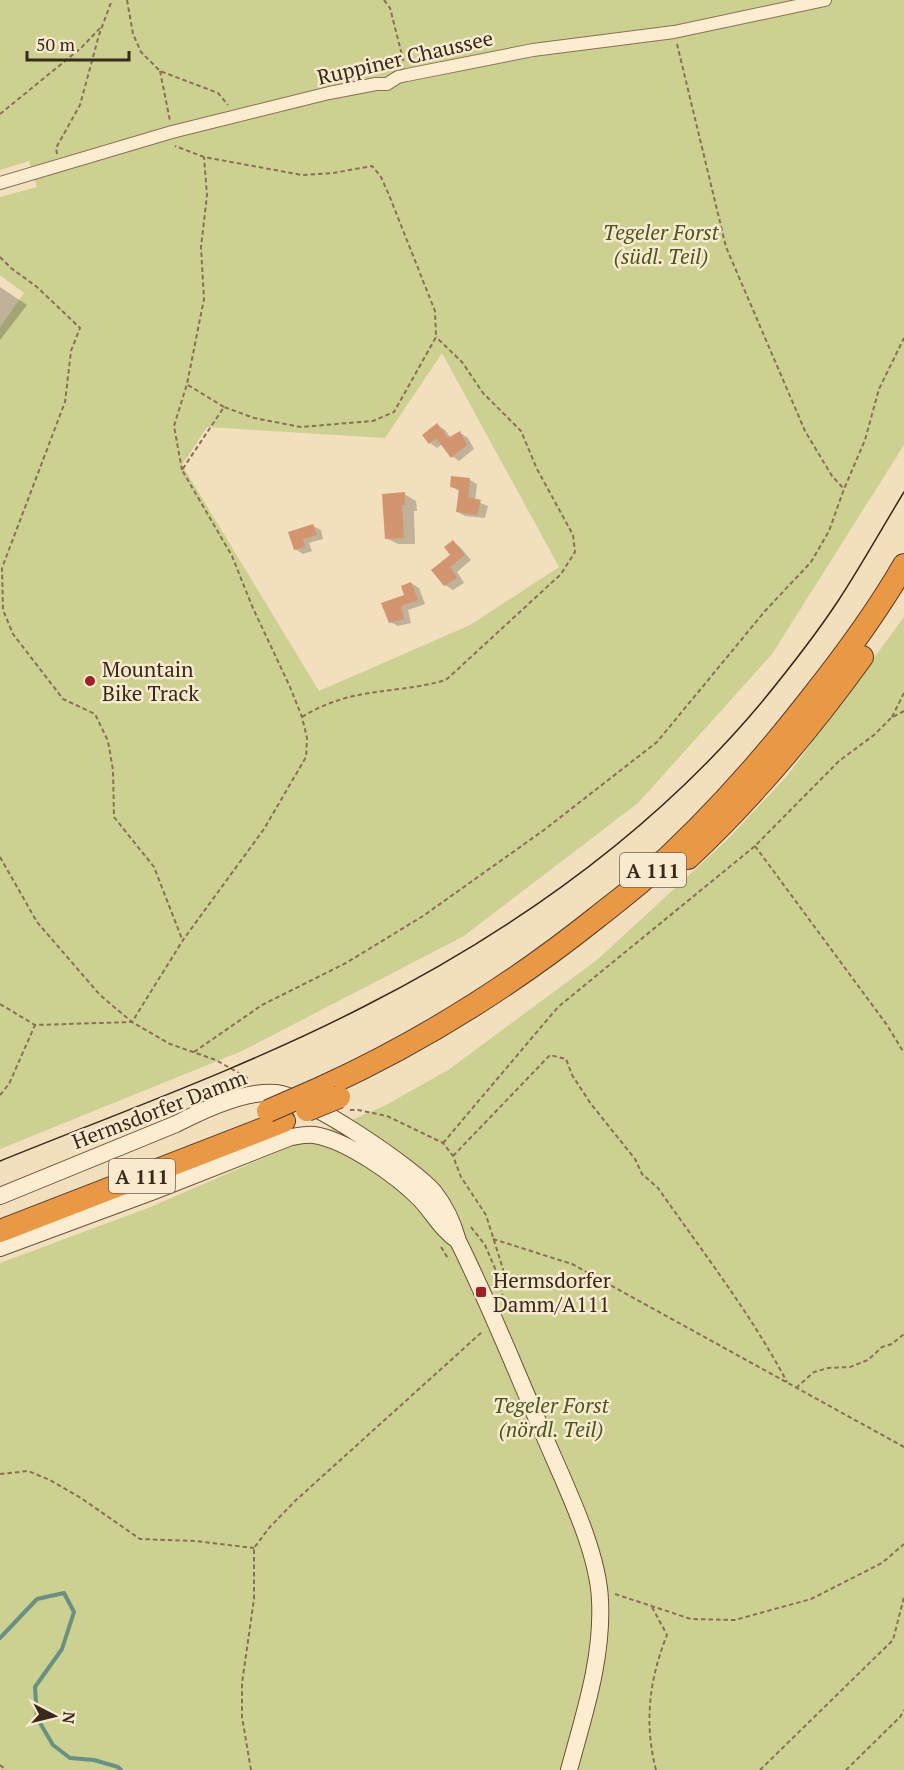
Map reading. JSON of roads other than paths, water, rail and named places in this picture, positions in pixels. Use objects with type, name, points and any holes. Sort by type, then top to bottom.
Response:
[{"type":"highway","name":"A 111","points":[[335,1098],[409,1045],[487,998],[564,943],[641,882],[698,827],[766,755],[860,636],[904,565]]},
{"type":"highway","name":"A 111","points":[[0,1214],[276,1116],[335,1098],[431,1049],[521,993],[573,956],[649,894],[717,831],[798,741],[874,641],[904,592]]},
{"type":"highway","name":"A 111","points":[[0,1231],[276,1116]]},
{"type":"main road","name":"Hermsdorfer Damm","points":[[0,1196],[244,1096],[262,1093],[288,1096],[337,1122],[418,1176],[443,1205],[452,1221],[458,1241],[552,1455],[593,1560],[600,1596],[601,1631],[591,1691],[569,1770]]},
{"type":"main road","name":"Hermsdorfer Damm","points":[[0,1248],[291,1137],[311,1134],[342,1144],[401,1181],[421,1200],[447,1233],[458,1241]]},
{"type":"street","name":"Ruppiner Chaussee","points":[[0,183],[172,132],[329,93],[387,84],[398,77],[407,75],[533,50],[674,32],[825,0]]},
{"type":"waterway","points":[[0,1638],[37,1599],[64,1593],[74,1612],[62,1649],[35,1687],[37,1718],[53,1745],[70,1758],[94,1760],[121,1770]]},
{"type":"tram line","points":[[0,1161],[229,1069],[319,1029],[473,946],[578,875],[674,794],[719,750],[761,703],[829,614],[904,492]]},
{"type":"place","name":"Mountain Bike Track","points":[[90,681]]},
{"type":"place","name":"Hermsdorfer Damm/A111","points":[[481,1292]]},
{"type":"park label","name":"Tegeler Forst (südl. Teil)","points":[[661,244]]},
{"type":"park label","name":"Tegeler Forst (nördl. Teil)","points":[[551,1417]]}]
